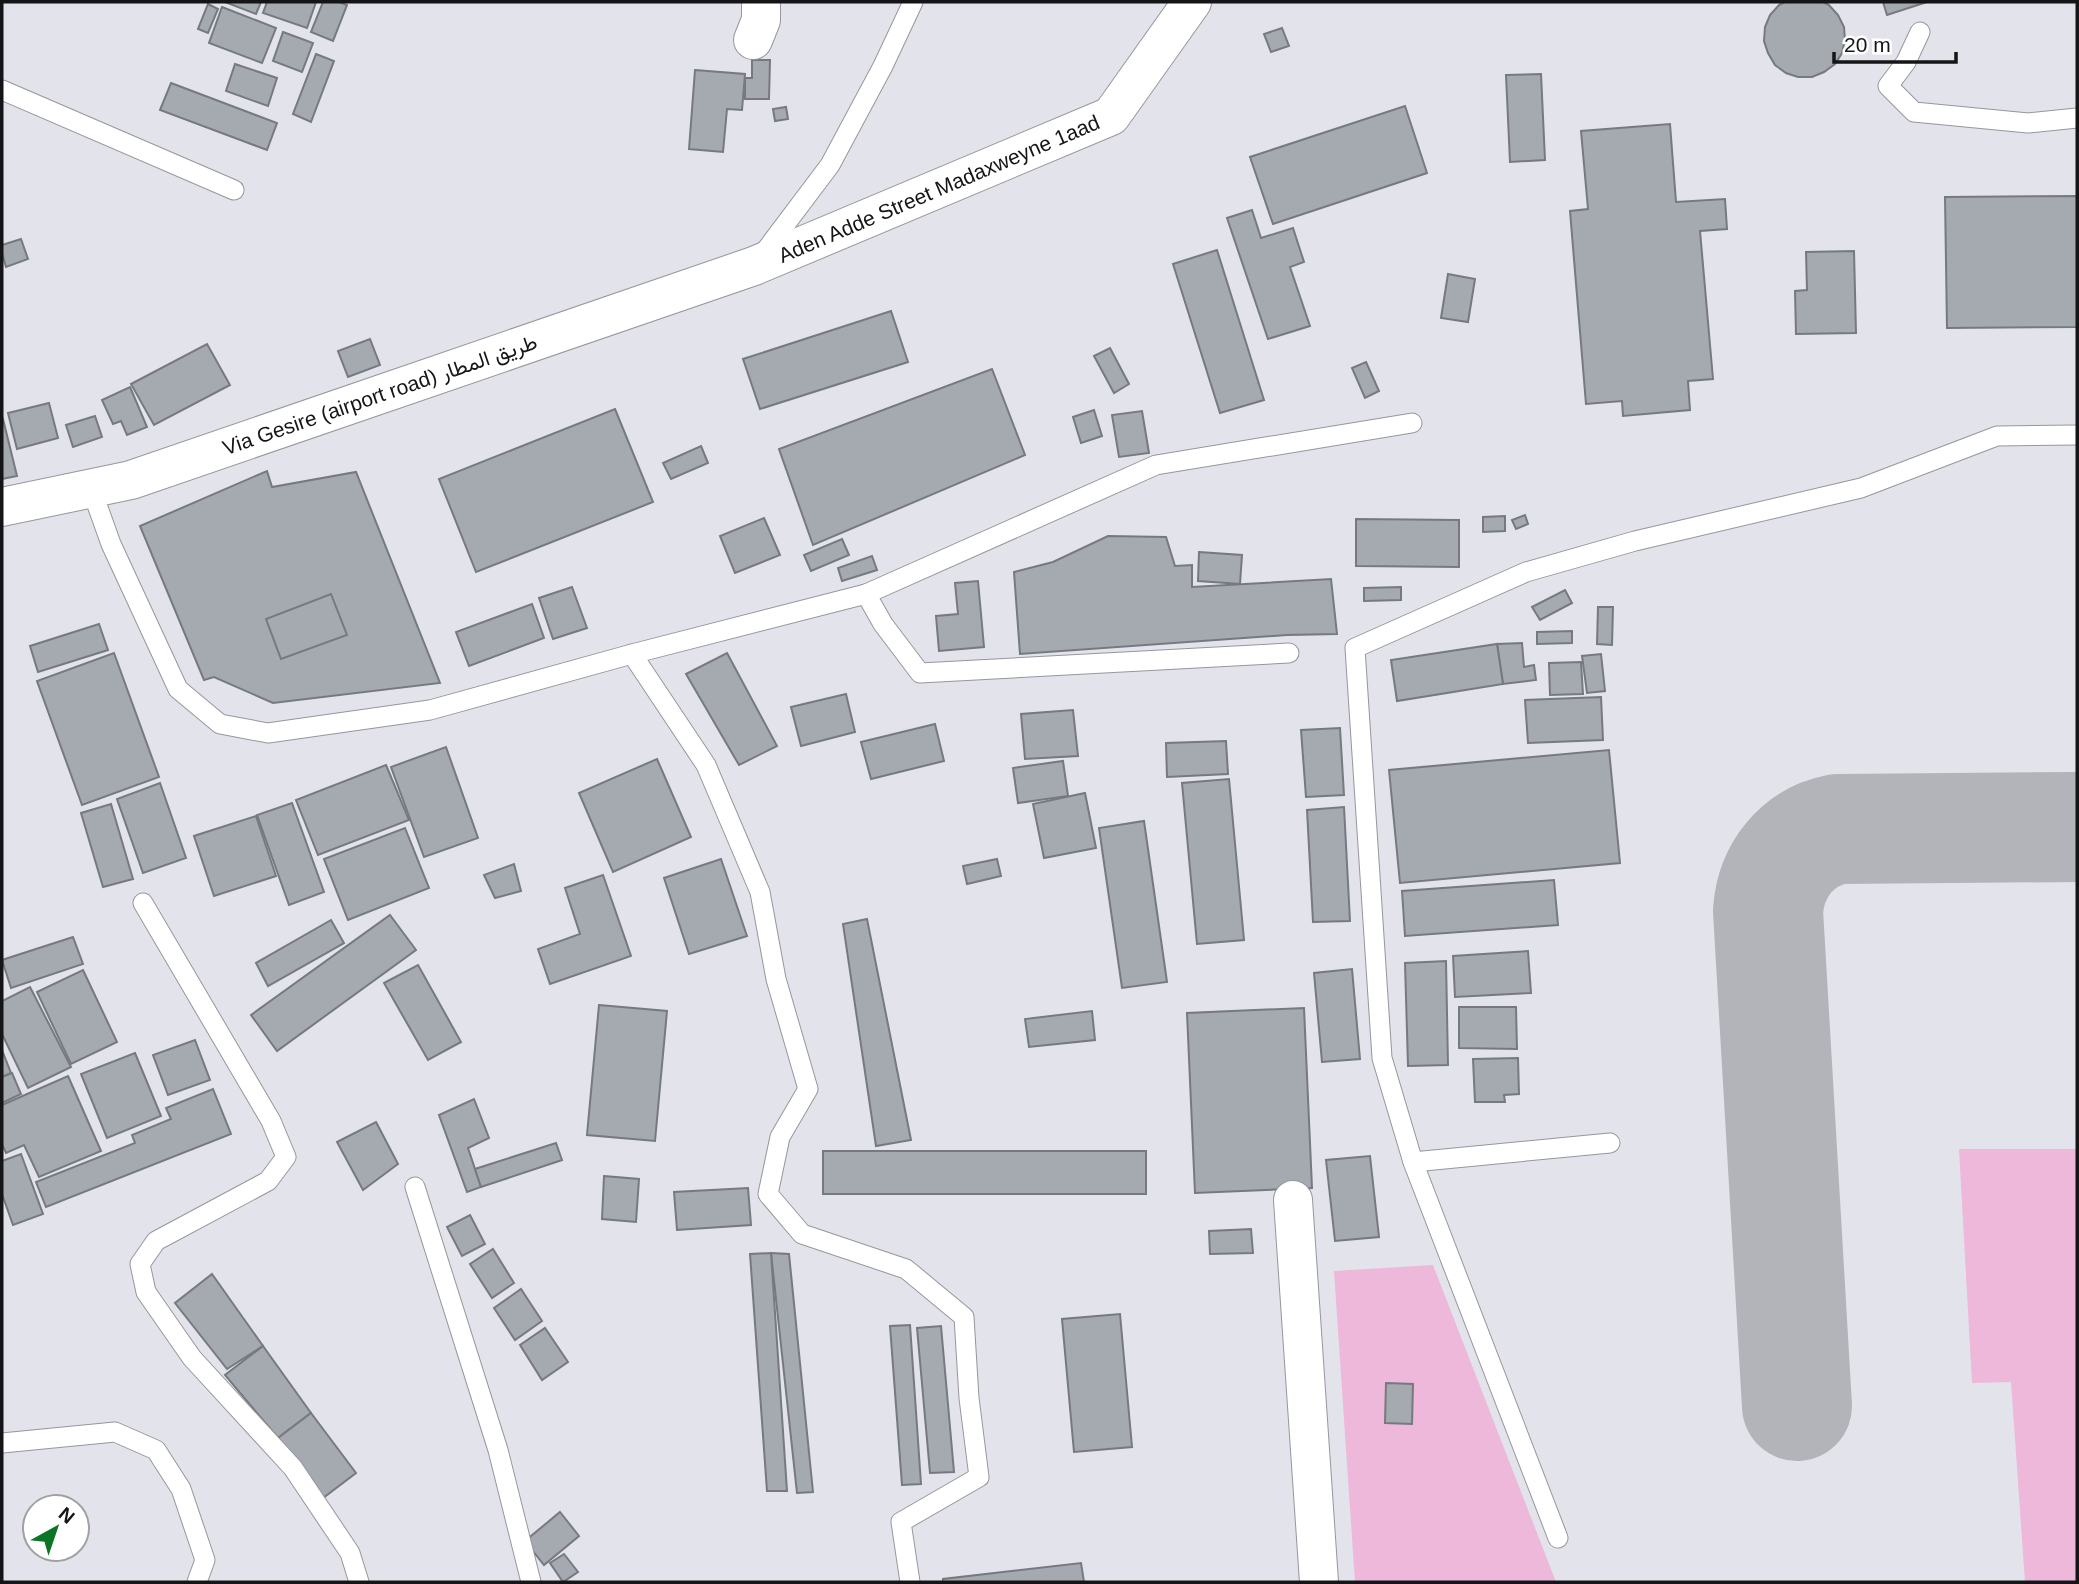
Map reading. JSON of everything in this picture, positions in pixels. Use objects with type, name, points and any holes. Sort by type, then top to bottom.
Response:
[{"type":"street","points":[[753,40],[761,20],[761,2]]},
{"type":"street","name":"Aden Adde Street Madaxweyne 1aad","points":[[754,267],[1111,116],[1192,2]]},
{"type":"street","name":"Via Gesire (airport road) طريق المطار","points":[[2,507],[131,480],[754,267]]},
{"type":"street","points":[[1293,1200],[1319,1582]]},
{"type":"lane","points":[[754,267],[830,165],[883,66],[913,2]]},
{"type":"lane","points":[[1920,32],[1906,62],[1888,86],[1914,112],[2028,123],[2077,118]]},
{"type":"lane","points":[[2,90],[234,190]]},
{"type":"lane","points":[[92,488],[111,544],[178,689],[220,724],[268,733],[430,710],[632,654],[866,594],[1156,465],[1412,423]]},
{"type":"lane","points":[[1558,1538],[1413,1162],[1382,1058],[1355,648],[1526,572],[1635,541],[1861,488],[1997,436],[2077,435]]},
{"type":"lane","points":[[866,594],[883,624],[920,673],[1289,653]]},
{"type":"lane","points":[[632,654],[706,765],[760,892],[776,979],[808,1089],[780,1137],[768,1194],[802,1234],[906,1269],[964,1317],[969,1398],[979,1477],[901,1522],[910,1582]]},
{"type":"lane","points":[[143,902],[271,1121],[286,1157],[268,1181],[156,1241],[140,1264],[146,1292],[192,1358],[293,1468],[350,1553],[359,1582]]},
{"type":"lane","points":[[1413,1162],[1610,1143]]},
{"type":"lane","points":[[415,1187],[498,1450],[531,1582]]},
{"type":"lane","points":[[2,1443],[115,1432],[156,1450],[181,1489],[205,1560],[197,1582]]},
{"type":"shaded area","points":[[1959,1149],[2077,1149],[2077,1582],[2025,1582],[2011,1382],[1972,1383]]},
{"type":"shaded area","points":[[1433,1265],[1556,1582],[1355,1582],[1334,1271]]},
{"type":"building","points":[[225,2],[261,2],[256,14]]},
{"type":"building","points":[[267,2],[316,2],[307,28],[263,13]]},
{"type":"building","points":[[323,2],[347,5],[333,41],[311,32]]},
{"type":"building","points":[[1785,2],[1823,2],[1838,15],[1844,27],[1842,53],[1835,64],[1824,72],[1812,77],[1798,77],[1786,73],[1775,65],[1768,53],[1764,41],[1765,27],[1770,15]]},
{"type":"building","points":[[1883,2],[1927,2],[1887,15]]},
{"type":"building","points":[[208,4],[218,9],[208,33],[198,29]]},
{"type":"building","points":[[222,7],[276,28],[262,63],[209,43]]},
{"type":"building","points":[[1282,28],[1289,46],[1271,52],[1264,34]]},
{"type":"building","points":[[283,32],[313,43],[302,72],[273,61]]},
{"type":"building","points":[[316,54],[334,61],[311,122],[293,114]]},
{"type":"building","points":[[752,60],[770,60],[769,99],[745,99],[745,78],[752,78]]},
{"type":"building","points":[[235,64],[277,78],[268,106],[226,91]]},
{"type":"building","points":[[695,70],[745,74],[742,110],[727,109],[723,152],[689,149]]},
{"type":"building","points":[[1541,74],[1545,160],[1510,162],[1506,75]]},
{"type":"building","points":[[171,83],[277,123],[267,150],[160,110]]},
{"type":"building","points":[[1405,106],[1427,173],[1273,224],[1250,157]]},
{"type":"building","points":[[786,107],[788,119],[775,121],[773,109]]},
{"type":"building","points":[[1670,124],[1676,202],[1725,199],[1727,229],[1700,231],[1713,379],[1688,381],[1690,410],[1623,416],[1622,401],[1586,404],[1570,211],[1588,209],[1581,131]]},
{"type":"building","points":[[2077,196],[2077,327],[1947,328],[1945,197]]},
{"type":"building","points":[[1252,210],[1261,238],[1293,228],[1304,262],[1290,267],[1310,326],[1268,339],[1227,218]]},
{"type":"building","points":[[21,239],[28,259],[6,267],[2,245]]},
{"type":"building","points":[[1217,250],[1264,400],[1220,413],[1173,264]]},
{"type":"building","points":[[1854,251],[1856,333],[1796,334],[1795,291],[1807,290],[1806,252]]},
{"type":"building","points":[[1448,274],[1475,279],[1468,322],[1441,318]]},
{"type":"building","points":[[891,311],[908,362],[760,409],[743,359]]},
{"type":"building","points":[[370,339],[380,365],[348,377],[338,351]]},
{"type":"building","points":[[207,344],[230,385],[154,425],[131,384]]},
{"type":"building","points":[[1110,348],[1129,384],[1114,393],[1094,356]]},
{"type":"building","points":[[1366,362],[1379,391],[1365,398],[1352,368]]},
{"type":"building","points":[[992,369],[1025,455],[813,545],[779,449]]},
{"type":"building","points":[[130,387],[147,427],[127,435],[121,421],[113,424],[102,400]]},
{"type":"building","points":[[49,403],[58,438],[17,449],[8,413]]},
{"type":"building","points":[[615,409],[653,502],[476,572],[439,479]]},
{"type":"building","points":[[1094,410],[1102,436],[1081,443],[1073,417]]},
{"type":"building","points":[[1142,411],[1149,453],[1119,457],[1112,415]]},
{"type":"building","points":[[95,416],[102,437],[73,447],[66,425]]},
{"type":"building","points":[[2,420],[17,476],[2,479]]},
{"type":"building","points":[[701,446],[708,463],[671,479],[663,463]]},
{"type":"building","points":[[267,471],[272,487],[356,472],[440,683],[273,703],[214,677],[204,680],[140,526]]},
{"type":"building","points":[[1525,515],[1528,524],[1516,529],[1512,520]]},
{"type":"building","points":[[1505,516],[1505,531],[1483,532],[1483,517]]},
{"type":"building","points":[[764,518],[780,555],[735,573],[720,536]]},
{"type":"building","points":[[1356,519],[1459,520],[1459,567],[1356,566]]},
{"type":"building","points":[[1108,536],[1166,537],[1175,566],[1192,565],[1192,587],[1331,579],[1337,634],[1287,635],[1020,654],[1014,572],[1053,562]]},
{"type":"building","points":[[842,539],[849,555],[811,571],[804,555]]},
{"type":"building","points":[[1199,552],[1242,555],[1240,584],[1198,581]]},
{"type":"building","points":[[872,556],[877,570],[842,581],[838,568]]},
{"type":"building","points":[[978,581],[984,647],[939,651],[936,616],[958,614],[955,583]]},
{"type":"building","points":[[572,587],[587,628],[553,639],[539,598]]},
{"type":"building","points":[[1401,587],[1401,600],[1364,601],[1364,588]]},
{"type":"building","points":[[1565,590],[1572,603],[1540,620],[1532,607]]},
{"type":"building","points":[[331,594],[347,635],[281,659],[266,619]]},
{"type":"building","points":[[532,604],[544,638],[469,666],[456,632]]},
{"type":"building","points":[[1598,607],[1613,607],[1612,645],[1597,644]]},
{"type":"building","points":[[99,624],[108,650],[38,672],[30,646]]},
{"type":"building","points":[[1572,631],[1572,643],[1537,644],[1537,632]]},
{"type":"building","points":[[1522,643],[1524,667],[1534,665],[1536,680],[1503,684],[1497,644]]},
{"type":"building","points":[[1497,644],[1503,684],[1397,701],[1391,660]]},
{"type":"building","points":[[114,653],[159,777],[82,805],[37,681]]},
{"type":"building","points":[[727,653],[777,746],[739,765],[686,674]]},
{"type":"building","points":[[1601,654],[1605,691],[1587,693],[1582,656]]},
{"type":"building","points":[[1581,662],[1583,694],[1550,695],[1549,663]]},
{"type":"building","points":[[846,694],[855,732],[801,746],[791,707]]},
{"type":"building","points":[[1601,697],[1603,740],[1528,743],[1525,700]]},
{"type":"building","points":[[1073,710],[1078,756],[1025,759],[1021,714]]},
{"type":"building","points":[[935,724],[944,761],[871,779],[861,742]]},
{"type":"building","points":[[1340,728],[1344,795],[1306,797],[1301,730]]},
{"type":"building","points":[[1226,741],[1228,774],[1167,777],[1166,743]]},
{"type":"building","points":[[446,747],[478,838],[424,857],[391,767]]},
{"type":"building","points":[[1609,750],[1620,863],[1400,883],[1389,770]]},
{"type":"building","points":[[657,759],[691,837],[613,872],[579,793]]},
{"type":"building","points":[[1063,761],[1068,796],[1018,803],[1013,768]]},
{"type":"building","points":[[386,765],[409,820],[318,855],[296,800]]},
{"type":"building","points":[[1229,779],[1244,940],[1197,944],[1182,783]]},
{"type":"building","points":[[160,783],[186,858],[143,873],[117,799]]},
{"type":"building","points":[[1085,793],[1096,848],[1044,858],[1033,804]]},
{"type":"building","points":[[292,803],[324,892],[289,905],[257,815]]},
{"type":"building","points":[[111,804],[133,879],[103,887],[81,813]]},
{"type":"building","points":[[1344,807],[1350,921],[1313,922],[1307,810]]},
{"type":"building","points":[[256,816],[276,876],[214,896],[194,836]]},
{"type":"building","points":[[1144,821],[1167,982],[1122,988],[1099,828]]},
{"type":"building","points":[[405,828],[429,888],[348,920],[324,859]]},
{"type":"building","points":[[721,859],[747,936],[689,954],[664,878]]},
{"type":"building","points":[[997,859],[1001,876],[967,884],[963,866]]},
{"type":"building","points":[[514,864],[521,891],[495,898],[484,875]]},
{"type":"building","points":[[603,875],[631,956],[550,984],[538,949],[580,934],[565,888]]},
{"type":"building","points":[[1554,880],[1558,925],[1405,936],[1402,891]]},
{"type":"building","points":[[390,915],[416,950],[277,1051],[251,1015]]},
{"type":"building","points":[[867,919],[911,1140],[876,1146],[843,924]]},
{"type":"building","points":[[331,920],[344,943],[268,986],[256,963]]},
{"type":"building","points":[[73,937],[83,964],[11,988],[2,960]]},
{"type":"building","points":[[1528,951],[1531,993],[1455,997],[1453,956]]},
{"type":"building","points":[[1446,961],[1448,1065],[1408,1066],[1405,963]]},
{"type":"building","points":[[418,965],[461,1042],[428,1060],[384,983]]},
{"type":"building","points":[[1352,969],[1360,1059],[1322,1062],[1314,973]]},
{"type":"building","points":[[83,970],[117,1042],[71,1064],[37,992]]},
{"type":"building","points":[[30,987],[71,1067],[28,1088],[2,1034],[2,1001]]},
{"type":"building","points":[[599,1005],[667,1011],[655,1141],[587,1135]]},
{"type":"building","points":[[1459,1007],[1516,1007],[1517,1049],[1459,1048]]},
{"type":"building","points":[[1304,1008],[1312,1188],[1195,1193],[1187,1013]]},
{"type":"building","points":[[1092,1011],[1095,1040],[1029,1047],[1025,1019]]},
{"type":"building","points":[[195,1040],[210,1080],[168,1095],[153,1055]]},
{"type":"building","points":[[2,1050],[11,1073],[2,1077]]},
{"type":"building","points":[[135,1053],[161,1116],[107,1138],[81,1074]]},
{"type":"building","points":[[1518,1058],[1519,1094],[1504,1095],[1505,1102],[1475,1102],[1473,1059]]},
{"type":"building","points":[[12,1073],[21,1094],[2,1103],[2,1077]]},
{"type":"building","points":[[68,1076],[101,1151],[39,1177],[24,1145],[6,1153],[2,1144],[2,1105]]},
{"type":"building","points":[[213,1089],[231,1134],[46,1207],[36,1182],[135,1143],[132,1135],[171,1119],[166,1108]]},
{"type":"building","points":[[474,1099],[489,1138],[468,1148],[481,1187],[467,1192],[439,1115]]},
{"type":"building","points":[[376,1122],[398,1164],[363,1190],[337,1142]]},
{"type":"building","points":[[556,1143],[562,1160],[481,1187],[475,1169]]},
{"type":"building","points":[[823,1151],[1146,1151],[1146,1194],[823,1194]]},
{"type":"building","points":[[21,1154],[43,1214],[13,1225],[2,1194],[2,1161]]},
{"type":"building","points":[[1370,1156],[1379,1237],[1335,1241],[1326,1160]]},
{"type":"building","points":[[604,1176],[639,1179],[636,1222],[602,1219]]},
{"type":"building","points":[[748,1188],[751,1225],[677,1230],[674,1192]]},
{"type":"building","points":[[470,1215],[485,1244],[462,1256],[447,1227]]},
{"type":"building","points":[[1251,1229],[1253,1253],[1210,1254],[1209,1231]]},
{"type":"building","points":[[493,1249],[514,1283],[492,1298],[470,1264]]},
{"type":"building","points":[[771,1253],[789,1254],[813,1492],[797,1493]]},
{"type":"building","points":[[771,1253],[787,1491],[767,1491],[750,1254]]},
{"type":"building","points":[[212,1274],[263,1346],[227,1369],[175,1303]]},
{"type":"building","points":[[521,1289],[542,1321],[515,1340],[494,1308]]},
{"type":"building","points":[[1120,1314],[1132,1447],[1074,1452],[1062,1319]]},
{"type":"building","points":[[910,1325],[921,1484],[902,1485],[890,1326]]},
{"type":"building","points":[[941,1326],[954,1472],[930,1473],[917,1328]]},
{"type":"building","points":[[545,1328],[568,1362],[542,1380],[520,1345]]},
{"type":"building","points":[[263,1346],[311,1413],[278,1438],[225,1375]]},
{"type":"building","points":[[1386,1383],[1413,1384],[1412,1424],[1385,1423]]},
{"type":"building","points":[[311,1413],[356,1473],[323,1498],[278,1438]]},
{"type":"building","points":[[560,1512],[579,1536],[544,1565],[525,1541]]},
{"type":"building","points":[[564,1554],[578,1572],[563,1582],[550,1563]]},
{"type":"building","points":[[1081,1563],[1084,1582],[943,1582],[943,1579]]},
{"type":"taxiway","points":[[1797,1406],[1768,911],[1774,882],[1789,858],[1799,848],[1810,839],[1838,829],[2077,827]]}]
